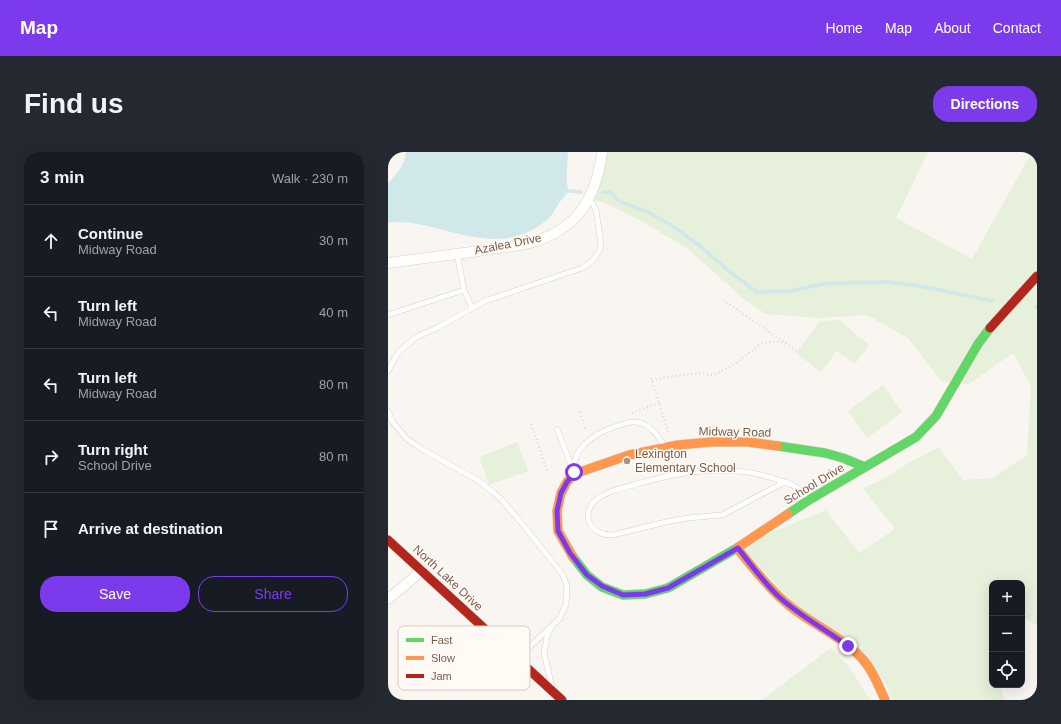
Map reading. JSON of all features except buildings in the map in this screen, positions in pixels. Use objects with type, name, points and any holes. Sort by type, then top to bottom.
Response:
[{"type":"street","name":"Azalea Drive","points":[[388,263],[528,243],[553,235],[572,222],[588,200],[593,190],[602,152]]},
{"type":"street","name":"School Drive","points":[[738,548],[808,500],[916,437],[940,411],[978,344],[991,326],[1037,276]]},
{"type":"street","name":"Midway Road","points":[[574,473],[630,455],[678,445],[711,442],[748,442],[789,447],[825,453],[843,458],[865,467]]},
{"type":"street","points":[[574,473],[561,493],[557,511],[558,531],[570,553],[587,575],[602,586],[623,595],[645,594],[668,588],[738,548],[761,578],[792,608],[848,646],[862,659],[878,684],[885,700]]},
{"type":"street","name":"North Lake Drive","points":[[388,540],[481,626]]},
{"type":"street","points":[[388,599],[421,570]]},
{"type":"street","name":"North Lake Drive","points":[[530,671],[562,700]]},
{"type":"lane","points":[[388,371],[400,351],[416,337],[437,328],[485,301],[582,268],[592,262],[598,254],[601,244],[596,210],[593,204],[588,200]]},
{"type":"lane","points":[[457,253],[464,290],[472,308]]},
{"type":"lane","points":[[388,315],[464,290]]},
{"type":"lane","points":[[388,411],[392,421],[406,438],[420,448],[479,481],[494,492],[563,575],[567,586],[566,604],[560,618],[530,647]]},
{"type":"lane","points":[[574,473],[575,458],[593,437],[599,433],[627,422],[641,423],[649,427],[656,432],[665,448]]},
{"type":"lane","points":[[557,429],[574,473]]},
{"type":"lane","points":[[785,482],[722,515],[688,518],[666,522],[613,535],[604,535],[599,533],[594,529],[589,520],[588,514],[590,508],[594,502],[602,496],[651,480],[697,472],[737,471],[772,477],[785,482],[790,484],[801,491],[808,500]]},
{"type":"lane","points":[[552,626],[547,637],[544,653],[553,692]]},
{"type":"path","points":[[723,300],[797,351]]},
{"type":"path","points":[[652,381],[673,376],[701,374],[713,375],[734,364],[759,345],[775,341],[786,343]]},
{"type":"path","points":[[651,378],[669,434]]},
{"type":"path","points":[[580,412],[586,431]]},
{"type":"path","points":[[531,424],[548,473]]},
{"type":"green space","points":[[602,152],[928,152],[896,218],[972,259],[1032,152],[1037,152],[1037,625],[1025,619],[1025,580],[989,580],[989,688],[1001,688],[1005,700],[893,700],[884,680],[795,606],[741,545],[826,510],[859,553],[895,529],[863,488],[882,480],[910,462],[939,447],[963,480],[993,478],[1027,455],[1031,386],[1013,353],[969,384],[942,382],[908,338],[867,315],[818,318],[766,314],[746,301],[688,249],[643,222],[603,202],[588,200]]},
{"type":"green space","points":[[839,320],[869,345],[855,364],[837,351],[821,372],[796,353],[820,321]]},
{"type":"green space","points":[[883,385],[902,412],[867,438],[848,411]]},
{"type":"green space","points":[[517,442],[528,471],[489,485],[479,457]]},
{"type":"green space","points":[[831,648],[849,667],[870,700],[762,700]]},
{"type":"water","points":[[406,152],[568,152],[566,177],[569,191],[547,220],[531,231],[514,237],[498,239],[481,238],[412,223],[388,222],[388,183],[400,169]]},
{"type":"waterway","points":[[569,191],[581,192]]},
{"type":"waterway","points":[[603,192],[610,192],[619,201],[650,213],[671,225],[700,246],[730,272],[757,292],[791,291],[823,284],[886,282],[920,286],[993,301]]},
{"type":"traffic: fast","points":[[788,514],[916,437],[936,416],[978,344],[990,328]]},
{"type":"traffic: fast","points":[[778,446],[825,453],[843,458],[865,467]]},
{"type":"traffic: fast","points":[[573,557],[587,575],[602,587],[623,595],[645,594],[668,588],[737,548]]},
{"type":"traffic: slow","points":[[573,557],[558,531],[557,511],[561,493],[567,482],[574,474],[629,455],[678,445],[711,442],[748,442],[778,446]]},
{"type":"traffic: slow","points":[[788,514],[737,548],[776,594],[800,614],[839,639],[865,662],[876,680],[885,700]]},
{"type":"traffic: jam","points":[[990,328],[1037,276]]},
{"type":"traffic: jam","points":[[388,540],[482,626]]},
{"type":"traffic: jam","points":[[530,671],[562,700]]},
{"type":"place","name":"Lexington Elementary School","points":[[627,461]]},
{"type":"route","points":[[574,472],[561,493],[557,511],[558,531],[570,553],[587,575],[602,586],[623,595],[645,594],[668,588],[738,548],[761,578],[792,608],[830,632],[848,646]]}]
